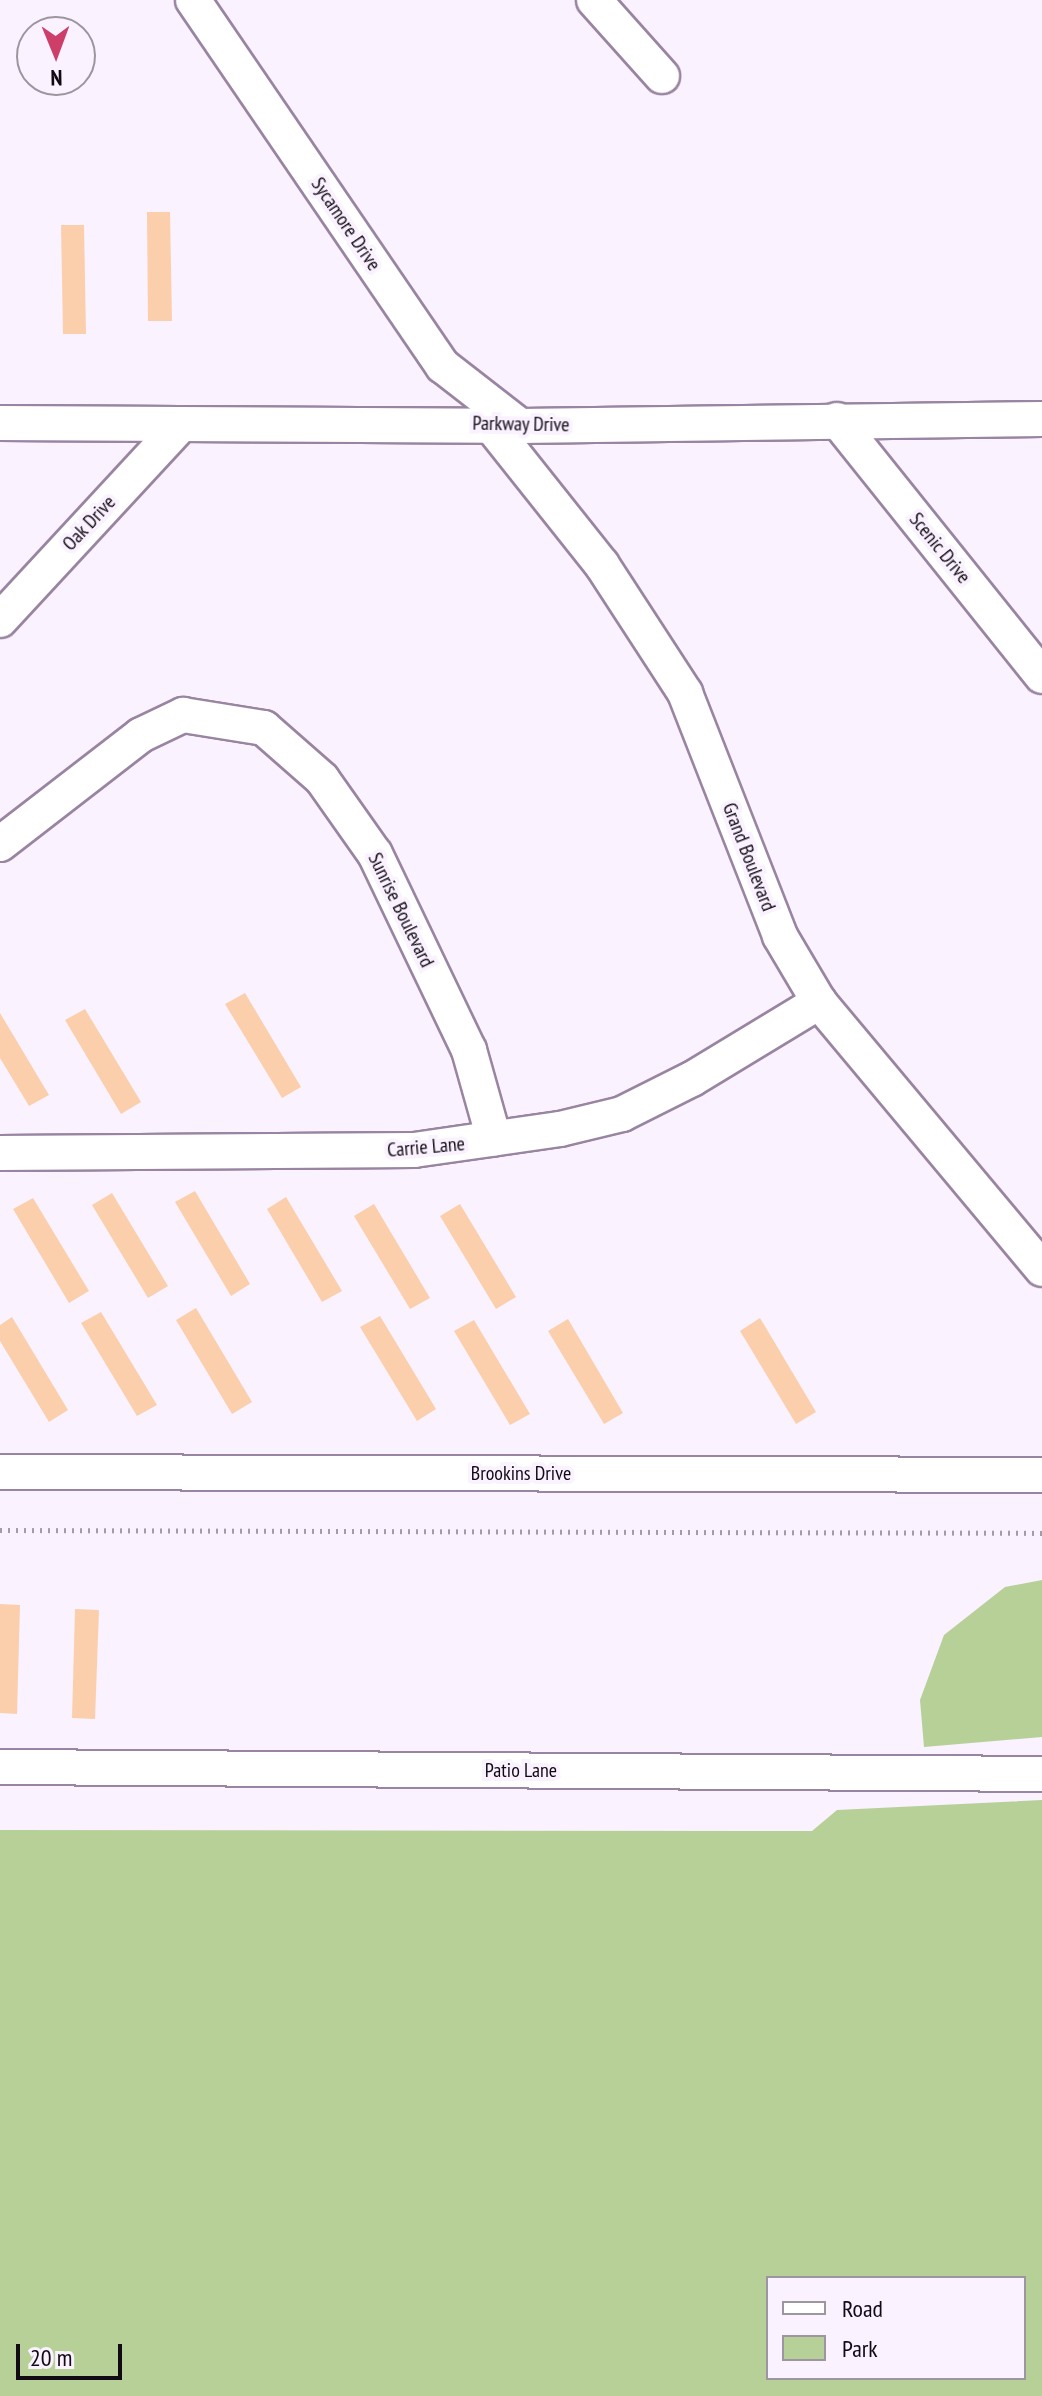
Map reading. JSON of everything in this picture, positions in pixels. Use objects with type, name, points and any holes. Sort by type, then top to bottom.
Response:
[{"type":"street","name":"Sycamore Drive","points":[[193,0],[443,366],[505,425]]},
{"type":"street","points":[[594,0],[662,76]]},
{"type":"street","name":"Parkway Drive","points":[[0,423],[179,427],[1042,419]]},
{"type":"street","name":"Scenic Drive","points":[[837,420],[1042,676]]},
{"type":"street","name":"Grand Boulevard","points":[[505,425],[602,565],[685,693],[780,936],[819,1002],[1042,1269]]},
{"type":"street","name":"Oak Drive","points":[[0,620],[179,427]]},
{"type":"street","name":"Sunrise Boulevard","points":[[0,844],[141,735],[183,715],[264,728],[322,779],[375,854],[469,1050],[494,1139]]},
{"type":"street","name":"Carrie Lane","points":[[0,1153],[414,1150],[494,1139],[622,1114],[692,1079],[819,1002]]},
{"type":"street","name":"Brookins Drive","points":[[0,1472],[1042,1475]]},
{"type":"street","name":"Patio Lane","points":[[0,1767],[1042,1774]]},
{"type":"path","points":[[0,1530],[1042,1533]]},
{"type":"green space","points":[[1042,1580],[1042,1737],[924,1747],[920,1700],[944,1635],[1005,1587]]},
{"type":"green space","points":[[1042,1800],[1042,2396],[0,2396],[0,1830],[812,1831],[837,1810]]},
{"type":"building","points":[[147,212],[170,212],[172,321],[148,321]]},
{"type":"building","points":[[61,225],[84,225],[86,334],[63,334]]},
{"type":"building","points":[[245,993],[301,1087],[282,1098],[225,1004]]},
{"type":"building","points":[[85,1009],[141,1102],[121,1114],[65,1020]]},
{"type":"building","points":[[0,1013],[49,1095],[29,1106],[0,1058]]},
{"type":"building","points":[[195,1191],[250,1284],[231,1296],[175,1202]]},
{"type":"building","points":[[112,1193],[168,1286],[148,1298],[92,1205]]},
{"type":"building","points":[[286,1197],[342,1291],[322,1302],[267,1209]]},
{"type":"building","points":[[33,1198],[89,1291],[69,1303],[13,1209]]},
{"type":"building","points":[[374,1204],[430,1298],[410,1309],[354,1216]]},
{"type":"building","points":[[460,1204],[516,1297],[496,1309],[440,1216]]},
{"type":"building","points":[[196,1308],[252,1402],[232,1414],[176,1320]]},
{"type":"building","points":[[101,1312],[157,1405],[137,1416],[81,1323]]},
{"type":"building","points":[[380,1316],[436,1409],[417,1421],[360,1327]]},
{"type":"building","points":[[12,1317],[68,1410],[49,1422],[0,1341],[0,1325]]},
{"type":"building","points":[[760,1318],[816,1412],[796,1424],[740,1331]]},
{"type":"building","points":[[568,1319],[623,1413],[604,1424],[548,1331]]},
{"type":"building","points":[[474,1320],[530,1414],[510,1425],[454,1331]]},
{"type":"building","points":[[0,1604],[20,1605],[17,1714],[0,1713]]},
{"type":"building","points":[[75,1609],[99,1610],[95,1719],[72,1718]]}]
